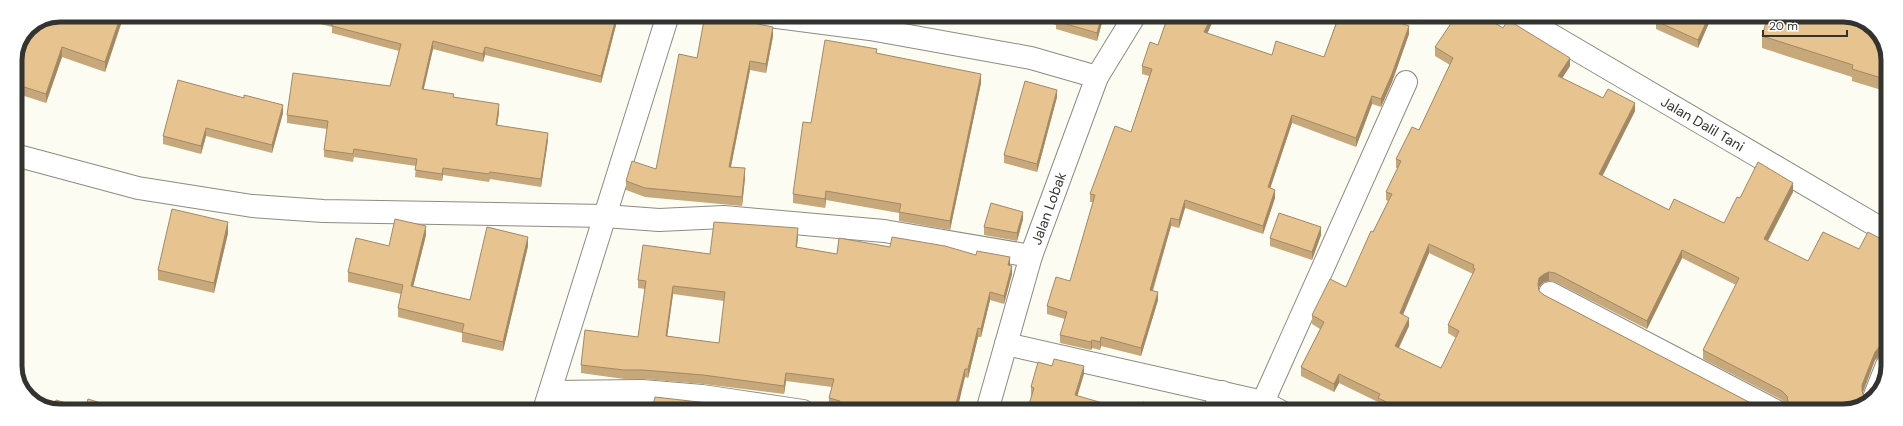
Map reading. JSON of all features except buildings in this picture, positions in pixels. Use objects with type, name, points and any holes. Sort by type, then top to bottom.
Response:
[{"type":"street","points":[[666,22],[547,401],[642,391],[702,396],[759,404]]},
{"type":"street","points":[[816,22],[870,29],[1032,58],[1097,77]]},
{"type":"street","name":"Jalan Lobak","points":[[990,404],[1031,256],[1097,77],[1131,22]]},
{"type":"street","name":"Jalan Dalil Tani","points":[[1529,22],[1881,228]]},
{"type":"street","points":[[1272,404],[1406,82]]},
{"type":"street","points":[[22,157],[138,188],[252,206],[323,211],[605,216],[660,220],[724,217],[884,231],[1031,256]]},
{"type":"street","points":[[1550,293],[1763,404]]},
{"type":"street","points":[[1006,344],[1218,402],[1244,404]]}]
